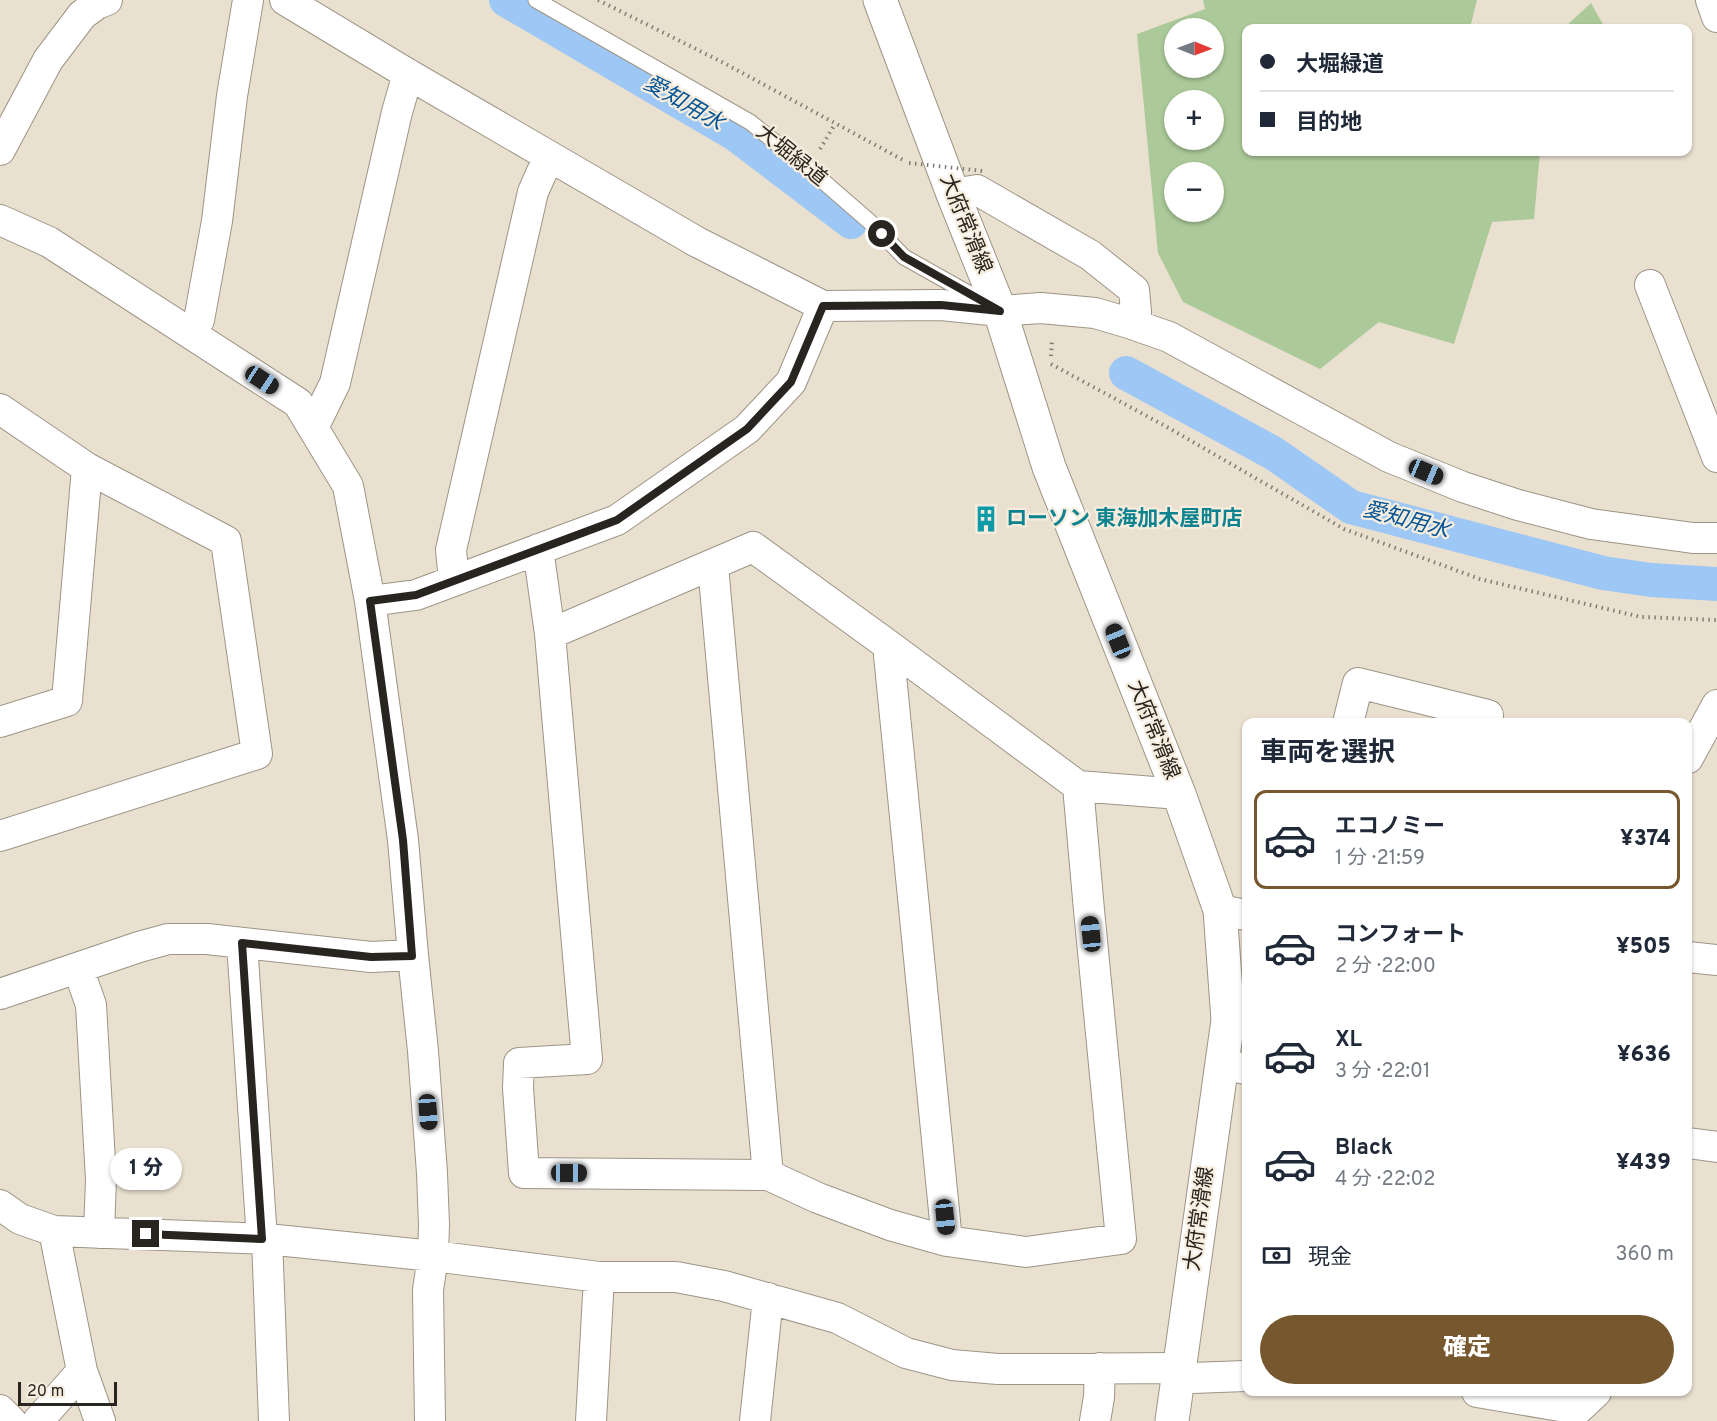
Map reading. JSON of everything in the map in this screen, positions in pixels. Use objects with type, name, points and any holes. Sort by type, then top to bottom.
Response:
[{"type":"main road","name":"大府常滑線","points":[[880,0],[952,194],[1000,311],[1049,467],[1179,794],[1233,913],[1228,1020],[1234,1067],[1172,1421]]},
{"type":"street","points":[[0,150],[48,60],[82,15],[107,0]]},
{"type":"street","points":[[190,333],[199,320],[217,221],[232,96],[248,0]]},
{"type":"street","points":[[285,0],[697,242],[823,306],[941,305],[1000,311],[1041,308],[1095,313],[1169,337],[1389,457],[1462,488],[1591,524],[1693,538],[1717,538]]},
{"type":"street","points":[[1711,0],[1717,17]]},
{"type":"street","points":[[313,428],[335,383],[394,123],[408,74]]},
{"type":"street","points":[[454,580],[451,550],[533,192],[549,156]]},
{"type":"street","points":[[952,194],[977,190],[1090,255],[1134,290],[1135,325]]},
{"type":"street","points":[[0,220],[49,242],[298,404],[348,486],[370,601],[403,840],[412,956],[423,1051],[434,1225],[428,1290],[429,1421]]},
{"type":"street","points":[[1650,285],[1717,457]]},
{"type":"street","points":[[370,601],[416,595],[617,520],[747,429],[791,382],[823,306]]},
{"type":"street","points":[[0,409],[87,468],[226,541],[257,754],[0,836]]},
{"type":"street","points":[[0,722],[67,701],[87,468]]},
{"type":"street","points":[[550,634],[753,547],[1078,786],[1179,794]]},
{"type":"street","points":[[538,549],[550,634],[587,1059],[519,1063],[518,1088],[525,1173],[768,1175],[818,1198],[890,1225],[947,1241],[1026,1251],[1121,1239],[1078,786]]},
{"type":"street","points":[[713,566],[768,1175]]},
{"type":"street","points":[[888,645],[947,1241]]},
{"type":"street","points":[[1349,718],[1358,683],[1488,716],[1487,718]]},
{"type":"street","points":[[1692,751],[1717,705]]},
{"type":"street","points":[[0,994],[168,939],[207,939],[371,957],[412,956]]},
{"type":"street","points":[[242,943],[264,1239],[274,1421]]},
{"type":"street","points":[[78,968],[91,1005],[101,1179],[99,1233]]},
{"type":"street","points":[[1692,1144],[1717,1147]]},
{"type":"street","points":[[0,1205],[20,1219],[54,1231],[264,1239],[432,1256],[600,1277],[676,1277],[724,1286],[837,1318],[906,1353],[952,1365],[998,1369],[1100,1368],[1179,1372],[1192,1378],[1242,1376]]},
{"type":"street","points":[[54,1231],[82,1371],[100,1421]]},
{"type":"street","points":[[591,1421],[600,1277]]},
{"type":"street","points":[[755,1421],[768,1298]]},
{"type":"street","points":[[1095,1421],[1100,1368]]},
{"type":"street","points":[[38,1421],[82,1371]]},
{"type":"street","points":[[1501,1396],[1578,1409],[1592,1396]]},
{"type":"street","points":[[0,1410],[11,1421]]},
{"type":"lane","name":"大堀緑道","points":[[536,0],[750,122],[870,222],[904,257],[1000,311]]},
{"type":"path","points":[[598,0],[722,62],[909,163],[982,171]]},
{"type":"path","points":[[1054,309],[1051,364],[1167,427],[1344,529],[1480,579],[1641,617],[1717,620]]},
{"type":"green space","points":[[1203,0],[1477,0],[1471,24],[1242,24],[1242,156],[1540,156],[1534,219],[1492,222],[1454,344],[1379,322],[1320,369],[1183,302],[1158,253],[1137,34],[1164,24],[1164,78],[1224,78],[1224,18],[1181,18],[1205,9]]},
{"type":"green space","points":[[1591,3],[1603,24],[1568,24]]},
{"type":"waterway","name":"愛知用水","points":[[506,0],[735,134],[851,222]]},
{"type":"waterway","name":"愛知用水","points":[[1126,373],[1273,453],[1351,507],[1603,573],[1651,580],[1717,584]]},
{"type":"place","name":"ローソン 東海加木屋町店","points":[[986,519]]},
{"type":"route","points":[[146,1234],[262,1239],[242,943],[371,957],[412,956],[403,840],[370,601],[416,595],[617,520],[747,429],[791,382],[823,306],[941,305],[1000,311],[904,257],[882,234]]}]
